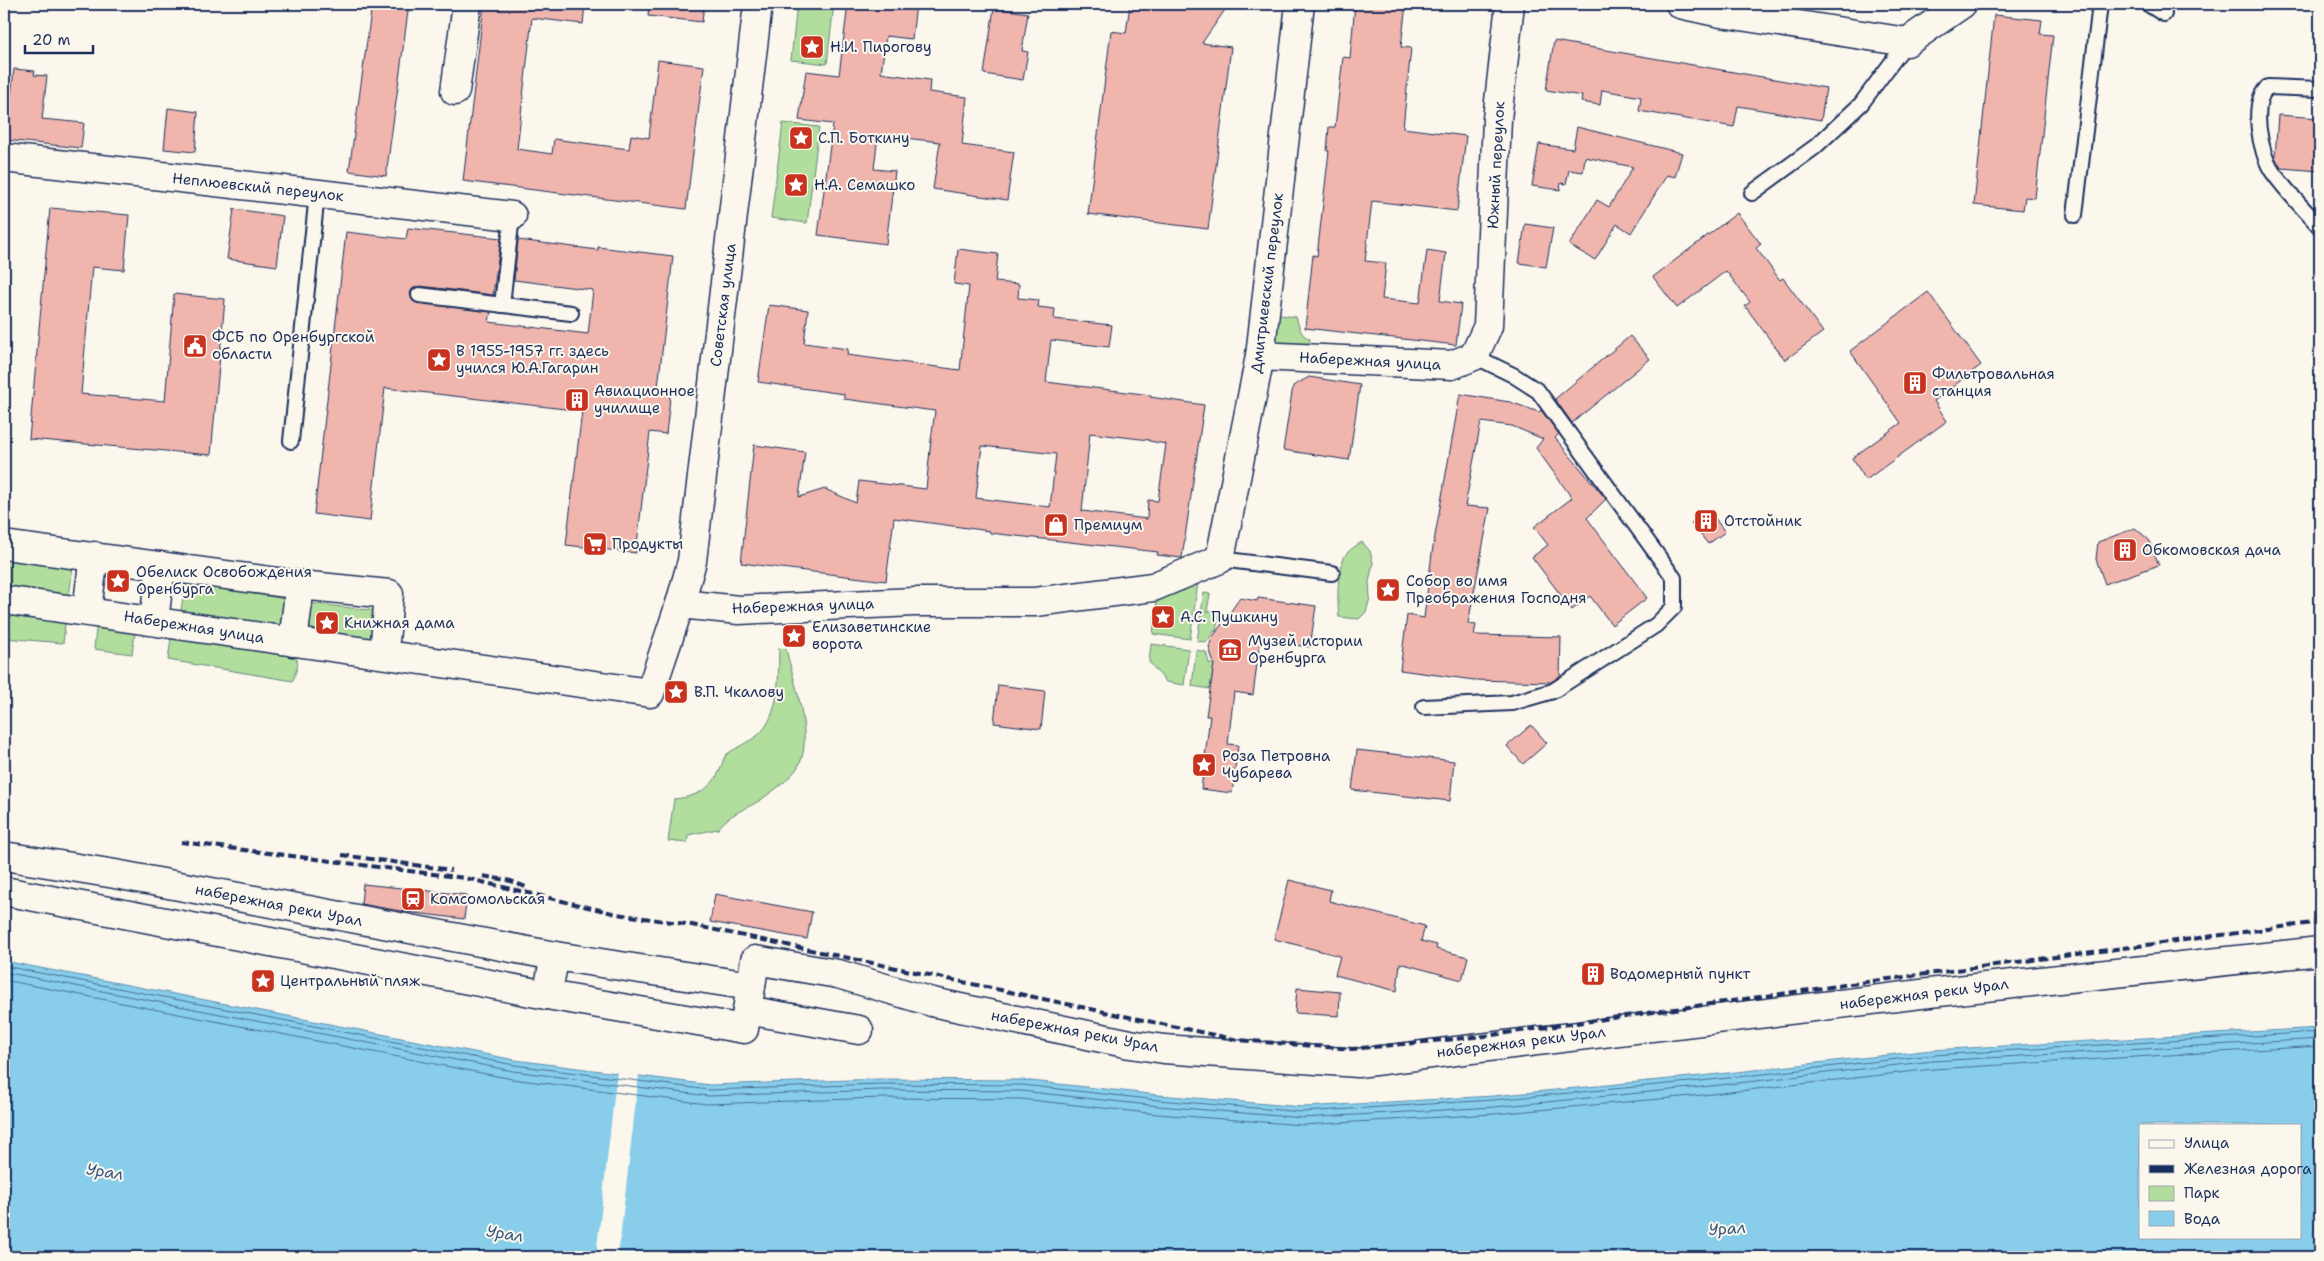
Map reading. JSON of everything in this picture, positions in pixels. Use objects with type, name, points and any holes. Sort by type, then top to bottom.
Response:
[{"type":"street","points":[[455,91],[467,4]]},
{"type":"street","name":"Советская улица","points":[[680,604],[692,561],[758,4]]},
{"type":"street","name":"Дмитриевский переулок","points":[[1220,559],[1260,356],[1300,4]]},
{"type":"street","name":"Южный переулок","points":[[1474,356],[1488,326],[1497,119],[1510,4]]},
{"type":"street","points":[[1680,4],[1721,13],[1907,42],[1962,4]]},
{"type":"street","name":"Неплюевский переулок","points":[[4,158],[512,216]]},
{"type":"street","name":"Набережная улица","points":[[1260,356],[1452,366],[1474,356]]},
{"type":"street","points":[[4,545],[300,585],[389,594],[384,654]]},
{"type":"street","points":[[87,610],[94,556]]},
{"type":"street","name":"Набережная улица","points":[[4,600],[87,610],[293,642],[650,693],[680,604],[739,610],[914,602],[1035,602],[1153,587],[1220,559]]},
{"type":"street","points":[[154,620],[161,566]]},
{"type":"street","points":[[293,642],[300,585]]},
{"type":"street","name":"набережная реки Урал","points":[[4,856],[115,874],[555,956],[749,998],[859,1030]]},
{"type":"street","points":[[109,909],[115,874]]},
{"type":"street","name":"набережная реки Урал","points":[[4,890],[547,995],[744,1029],[755,960],[838,974],[932,1002],[1130,1044],[1358,1063],[1824,1005],[2320,951]]},
{"type":"street","points":[[403,967],[410,929]]},
{"type":"street","points":[[547,995],[555,956]]},
{"type":"lane","points":[[2075,216],[2100,4]]},
{"type":"lane","points":[[2148,4],[2164,14]]},
{"type":"lane","points":[[1752,193],[1815,147],[1861,104],[1907,42]]},
{"type":"lane","points":[[2320,89],[2268,87],[2262,92],[2258,100],[2257,118],[2271,169],[2320,227]]},
{"type":"lane","points":[[291,442],[318,194]]},
{"type":"lane","points":[[502,306],[512,216]]},
{"type":"lane","points":[[419,296],[571,314]]},
{"type":"lane","points":[[1424,707],[1512,703],[1553,691],[1656,625],[1674,607],[1674,578],[1538,391],[1513,375],[1474,356]]},
{"type":"lane","points":[[1220,559],[1332,573]]},
{"type":"green space","points":[[797,4],[834,4],[827,64],[791,60]]},
{"type":"green space","points":[[783,123],[819,127],[807,223],[771,218]]},
{"type":"green space","points":[[1264,313],[1296,317],[1302,333],[1310,339],[1307,356],[1270,352]]},
{"type":"green space","points":[[1362,542],[1370,551],[1373,563],[1369,582],[1370,598],[1366,612],[1359,619],[1339,617],[1338,584],[1343,560],[1348,552]]},
{"type":"green space","points":[[4,558],[73,566],[69,597],[4,590]]},
{"type":"green space","points":[[1198,582],[1190,639],[1153,634],[1158,593]]},
{"type":"green space","points":[[185,583],[292,600],[288,628],[181,611]]},
{"type":"green space","points":[[1204,593],[1210,594],[1207,611],[1219,612],[1216,632],[1214,631],[1207,642],[1197,641]]},
{"type":"green space","points":[[308,603],[378,611],[375,639],[305,631]]},
{"type":"green space","points":[[4,609],[66,615],[63,643],[4,638]]},
{"type":"green space","points":[[97,620],[136,625],[132,654],[94,649]]},
{"type":"green space","points":[[172,631],[292,651],[298,663],[293,681],[168,660]]},
{"type":"green space","points":[[1151,644],[1189,649],[1184,685],[1166,682],[1149,662]]},
{"type":"green space","points":[[779,648],[786,649],[801,707],[804,739],[803,753],[799,765],[792,775],[777,788],[727,819],[718,829],[688,835],[687,843],[668,841],[674,799],[695,794],[712,783],[721,768],[725,756],[758,735],[771,717],[777,694]]},
{"type":"green space","points":[[1196,650],[1206,652],[1209,663],[1214,664],[1210,689],[1192,686]]},
{"type":"water","name":"Урал","points":[[4,961],[515,1060],[710,1085],[881,1079],[1022,1080],[1159,1095],[1303,1107],[1493,1096],[1701,1076],[1932,1050],[2320,1028],[2320,1257],[4,1257]]},
{"type":"pier","points":[[617,1071],[639,1074],[618,1257],[596,1257]]},
{"type":"building","points":[[372,4],[409,4],[386,176],[349,171]]},
{"type":"building","points":[[484,4],[585,4],[583,24],[532,18],[517,149],[552,154],[554,139],[629,149],[631,135],[649,138],[658,60],[704,66],[686,209],[463,181]]},
{"type":"building","points":[[649,4],[704,4],[702,22],[648,16]]},
{"type":"building","points":[[848,4],[916,4],[912,39],[886,36],[881,73],[930,80],[929,92],[967,97],[962,145],[1014,152],[1007,200],[933,189],[940,142],[878,135],[874,169],[895,171],[886,244],[818,235],[833,124],[799,120],[806,71],[839,75]]},
{"type":"building","points":[[1130,4],[1229,4],[1202,43],[1231,47],[1208,229],[1088,214],[1111,31],[1126,33]]},
{"type":"building","points":[[1355,4],[1406,4],[1401,47],[1411,48],[1403,128],[1466,136],[1457,211],[1372,201],[1365,261],[1386,263],[1382,299],[1420,303],[1427,250],[1446,253],[1440,301],[1461,304],[1456,345],[1305,328],[1313,255],[1317,256],[1329,151],[1327,151],[1329,127],[1335,127],[1343,57],[1350,58]]},
{"type":"building","points":[[994,8],[1028,13],[1022,51],[1028,52],[1023,80],[984,74]]},
{"type":"building","points":[[1994,15],[2042,20],[2040,34],[2053,35],[2035,198],[2025,197],[2023,210],[1974,205]]},
{"type":"building","points":[[1554,41],[1826,88],[1821,120],[1738,106],[1734,127],[1639,111],[1641,97],[1602,90],[1600,105],[1581,102],[1582,96],[1546,90]]},
{"type":"building","points":[[14,69],[35,71],[34,75],[47,76],[42,119],[84,123],[81,148],[6,140]]},
{"type":"building","points":[[168,108],[198,112],[195,152],[164,149]]},
{"type":"building","points":[[2278,115],[2320,118],[2320,171],[2281,168],[2275,157]]},
{"type":"building","points":[[1577,127],[1682,153],[1675,177],[1667,175],[1631,233],[1617,224],[1595,260],[1569,245],[1597,200],[1609,207],[1633,167],[1585,157],[1583,172],[1569,170],[1566,184],[1561,183],[1560,190],[1532,186],[1539,144],[1573,149]]},
{"type":"building","name":"ФСБ по Оренбургской области","points":[[50,208],[129,215],[124,270],[92,267],[81,394],[165,401],[174,294],[225,299],[211,455],[29,439]]},
{"type":"building","points":[[234,209],[283,216],[277,266],[227,259]]},
{"type":"building","points":[[1737,213],[1761,244],[1756,248],[1780,280],[1783,278],[1823,332],[1785,360],[1745,306],[1750,302],[1726,271],[1677,308],[1653,277]]},
{"type":"building","points":[[1525,224],[1553,228],[1546,267],[1519,263]]},
{"type":"building","name":"Авиационное училище","points":[[408,228],[501,238],[493,295],[420,286],[412,289],[410,294],[414,302],[491,312],[489,322],[588,334],[593,290],[514,280],[518,240],[598,250],[598,247],[673,256],[658,387],[671,389],[666,434],[650,432],[636,553],[566,545],[582,411],[385,388],[370,521],[314,514],[346,232],[406,239]]},
{"type":"building","points":[[958,249],[998,254],[995,282],[1019,284],[1018,298],[1039,300],[1038,307],[1055,309],[1054,319],[1112,325],[1109,347],[1051,340],[1046,382],[1151,395],[1150,397],[1204,405],[1182,558],[1157,555],[1158,552],[990,533],[990,531],[894,518],[886,581],[741,563],[754,445],[805,452],[799,497],[825,489],[856,503],[859,481],[926,489],[935,411],[844,399],[844,394],[758,382],[769,305],[808,310],[804,343],[848,349],[847,355],[960,370],[969,286],[954,284]],"holes":[[[1090,433],[1149,440],[1166,444],[1158,501],[1148,500],[1147,519],[1082,511]],[[982,446],[1056,454],[1050,507],[976,498]]]},
{"type":"building","name":"Фильтровальная станция","points":[[1928,292],[1981,365],[1934,401],[1947,421],[1866,480],[1852,458],[1901,423],[1850,351]]},
{"type":"building","points":[[1630,336],[1650,359],[1572,423],[1555,399]]},
{"type":"building","points":[[1309,377],[1360,385],[1349,460],[1283,450],[1293,386]]},
{"type":"building","points":[[1460,394],[1510,402],[1539,412],[1541,410],[1559,434],[1555,438],[1606,499],[1587,518],[1647,598],[1612,625],[1590,596],[1572,610],[1532,557],[1548,545],[1534,527],[1572,498],[1536,448],[1543,439],[1512,426],[1481,422],[1465,506],[1490,508],[1468,624],[1476,625],[1474,635],[1561,637],[1560,676],[1551,682],[1474,680],[1400,670],[1407,615],[1424,618],[1432,553]]},
{"type":"building","name":"Отстойник","points":[[1709,510],[1725,532],[1708,544],[1691,523]]},
{"type":"building","name":"Обкомовская дача","points":[[2135,528],[2149,540],[2159,565],[2105,584],[2096,559],[2098,542]]},
{"type":"building","points":[[1240,598],[1257,601],[1258,598],[1316,606],[1310,647],[1260,641],[1253,695],[1234,692],[1228,744],[1238,745],[1232,793],[1201,789],[1210,716],[1206,716],[1214,664],[1209,647],[1212,638]]},
{"type":"building","points":[[998,685],[1045,691],[1041,729],[994,723]]},
{"type":"building","points":[[1531,725],[1547,743],[1523,764],[1507,746]]},
{"type":"building","points":[[1357,750],[1454,761],[1450,801],[1352,790]]},
{"type":"building","points":[[1289,880],[1331,890],[1329,901],[1425,926],[1421,941],[1437,945],[1436,949],[1468,957],[1462,980],[1400,963],[1397,991],[1335,975],[1340,956],[1274,939]]},
{"type":"building","points":[[363,884],[467,895],[464,919],[361,904]]},
{"type":"building","points":[[715,894],[812,912],[807,939],[710,922]]},
{"type":"building","points":[[1297,988],[1340,992],[1339,1016],[1295,1013]]},
{"type":"railway","points":[[181,842],[465,878],[617,914],[692,925],[1238,1040],[1352,1049],[1485,1036],[1851,984],[2320,922]]},
{"type":"railway","points":[[342,855],[451,870]]},
{"type":"railway","points":[[483,876],[511,881],[528,888]]},
{"type":"place","name":"Н.И. Пирогову","points":[[812,47]]},
{"type":"place","name":"С.П. Боткину","points":[[801,138]]},
{"type":"place","name":"Н.А. Семашко","points":[[796,185]]},
{"type":"place","name":"ФСБ по Оренбургской области","points":[[195,346]]},
{"type":"place","name":"В 1955-1957 гг. здесь учился Ю.А.Гагарин","points":[[439,360]]},
{"type":"place","name":"Фильтровальная станция","points":[[1915,383]]},
{"type":"place","name":"Авиационное училище","points":[[577,400]]},
{"type":"place","name":"Отстойник","points":[[1706,521]]},
{"type":"place","name":"Премиум","points":[[1056,525]]},
{"type":"place","name":"Продукты","points":[[595,544]]},
{"type":"place","name":"Обкомовская дача","points":[[2125,550]]},
{"type":"place","name":"Обелиск Освобождения Оренбурга","points":[[118,581]]},
{"type":"place","name":"Собор во имя Преображения Господня","points":[[1388,590]]},
{"type":"place","name":"А.С. Пушкину","points":[[1163,617]]},
{"type":"place","name":"Книжная дама","points":[[327,623]]},
{"type":"place","name":"Елизаветинские ворота","points":[[794,636]]},
{"type":"place","name":"Музей истории Оренбурга","points":[[1230,650]]},
{"type":"place","name":"В.П. Чкалову","points":[[676,692]]},
{"type":"place","name":"Роза Петровна Чубарева","points":[[1204,765]]},
{"type":"place","name":"Комсомольская","points":[[413,899]]},
{"type":"place","name":"Водомерный пункт","points":[[1593,974]]},
{"type":"place","name":"Центральный пляж","points":[[263,981]]}]
